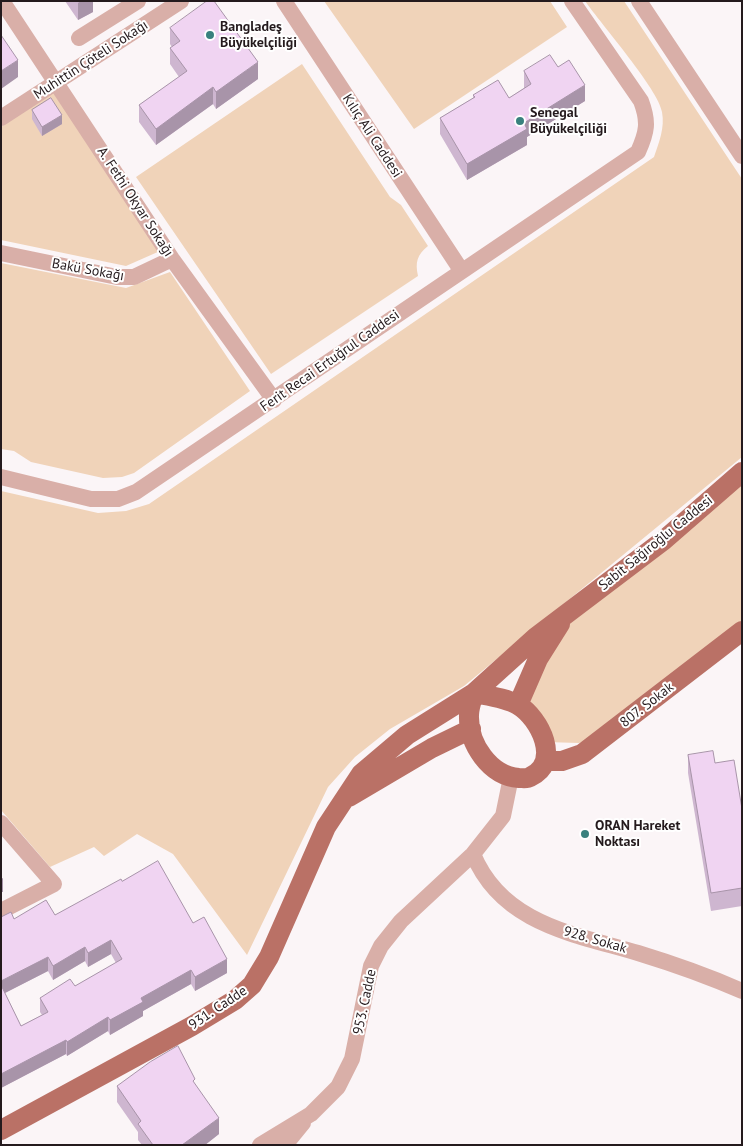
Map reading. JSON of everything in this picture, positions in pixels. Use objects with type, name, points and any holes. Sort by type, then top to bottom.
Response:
[{"type":"main road","name":"Sabit Sağıroğlu Caddesi","points":[[474,693],[536,637],[664,540],[742,472]]},
{"type":"main road","name":"Sabit Sağıroğlu Caddesi","points":[[518,705],[538,659],[568,612]]},
{"type":"main road","name":"807. Sokak","points":[[545,761],[562,761],[582,754],[742,631]]},
{"type":"main road","points":[[474,693],[498,697],[518,705],[530,715],[545,742],[547,756],[545,761],[538,772],[529,778],[511,777],[493,768],[482,757],[471,729],[469,714],[474,693]]},
{"type":"main road","name":"931. Cadde","points":[[1,1130],[192,1026],[234,1000],[252,985],[269,957],[326,826],[361,774],[407,735],[474,693]]},
{"type":"main road","name":"931. Cadde","points":[[345,799],[432,748],[471,729]]},
{"type":"street","name":"A. Fethi Okyar Sokağı","points":[[2,1],[172,259],[274,400]]},
{"type":"street","points":[[79,38],[138,1]]},
{"type":"street","name":"Muhittin Çöteli Sokağı","points":[[1,118],[181,1]]},
{"type":"street","name":"Kılıç Ali Caddesi","points":[[284,1],[461,270]]},
{"type":"street","name":"Ferit Recai Ertuğrul Caddesi","points":[[1,477],[91,499],[118,499],[136,492],[274,400],[461,270],[638,152],[645,136],[647,116],[641,101],[572,1]]},
{"type":"street","points":[[640,1],[742,156]]},
{"type":"street","name":"Bakü Sokağı","points":[[1,253],[118,277],[134,277],[172,259]]},
{"type":"street","name":"953. Cadde","points":[[260,1145],[311,1114],[338,1087],[352,1059],[372,966],[381,946],[401,921],[473,854],[504,816],[511,777]]},
{"type":"street","points":[[1,823],[54,884],[1,911]]},
{"type":"street","name":"928. Sokak","points":[[473,854],[480,872],[490,885],[524,913],[552,928],[676,965],[742,991]]},
{"type":"street","points":[[285,1145],[311,1114]]},
{"type":"shaded area","points":[[324,1],[550,1],[567,27],[414,129]]},
{"type":"shaded area","points":[[585,1],[624,1],[742,179],[742,457],[464,686],[390,729],[355,757],[328,787],[247,955],[173,854],[137,834],[104,856],[94,847],[50,867],[1,810],[1,491],[98,513],[126,511],[149,504],[654,157],[663,124],[662,112],[658,102],[641,73]]},
{"type":"shaded area","points":[[302,64],[390,197],[401,205],[428,246],[418,259],[418,276],[271,374],[136,177]]},
{"type":"shaded area","points":[[53,92],[160,251],[126,266],[1,240],[1,127]]},
{"type":"shaded area","points":[[1,263],[126,288],[170,272],[250,391],[134,473],[122,477],[103,478],[31,462],[14,451],[1,449]]},
{"type":"shaded area","points":[[742,472],[742,631],[590,741],[579,743],[545,742],[538,727],[525,685],[568,612]]},
{"type":"building","points":[[207,1],[214,1],[258,62],[216,92],[213,87],[156,129],[139,105],[187,71],[170,48],[180,41],[170,28]]},
{"type":"building","points":[[1,35],[18,60],[1,71]]},
{"type":"building","points":[[550,55],[558,67],[569,60],[585,85],[524,123],[527,129],[467,164],[440,118],[475,97],[473,95],[498,80],[509,98],[531,84],[524,71]]},
{"type":"building","points":[[51,98],[62,115],[42,127],[32,110]]},
{"type":"building","points":[[713,751],[715,763],[734,760],[742,809],[742,888],[711,893],[688,755]]},
{"type":"building","points":[[158,861],[193,923],[204,917],[227,959],[195,977],[191,970],[141,998],[143,1002],[110,1020],[108,1017],[67,1042],[66,1040],[1,1074],[1,985],[21,1026],[48,1012],[40,998],[70,979],[75,986],[122,959],[111,940],[88,953],[85,947],[53,966],[48,957],[1,981],[1,917],[11,912],[14,919],[46,900],[55,915]]},
{"type":"building","points":[[178,1046],[195,1079],[193,1081],[219,1118],[182,1145],[153,1145],[138,1124],[141,1121],[117,1086],[150,1062]]},
{"type":"place","name":"Bangladeş Büyükelçiliği","points":[[210,35]]},
{"type":"place","name":"Senegal Büyükelçiliği","points":[[520,121]]},
{"type":"place","name":"ORAN Hareket Noktası","points":[[585,834]]}]
